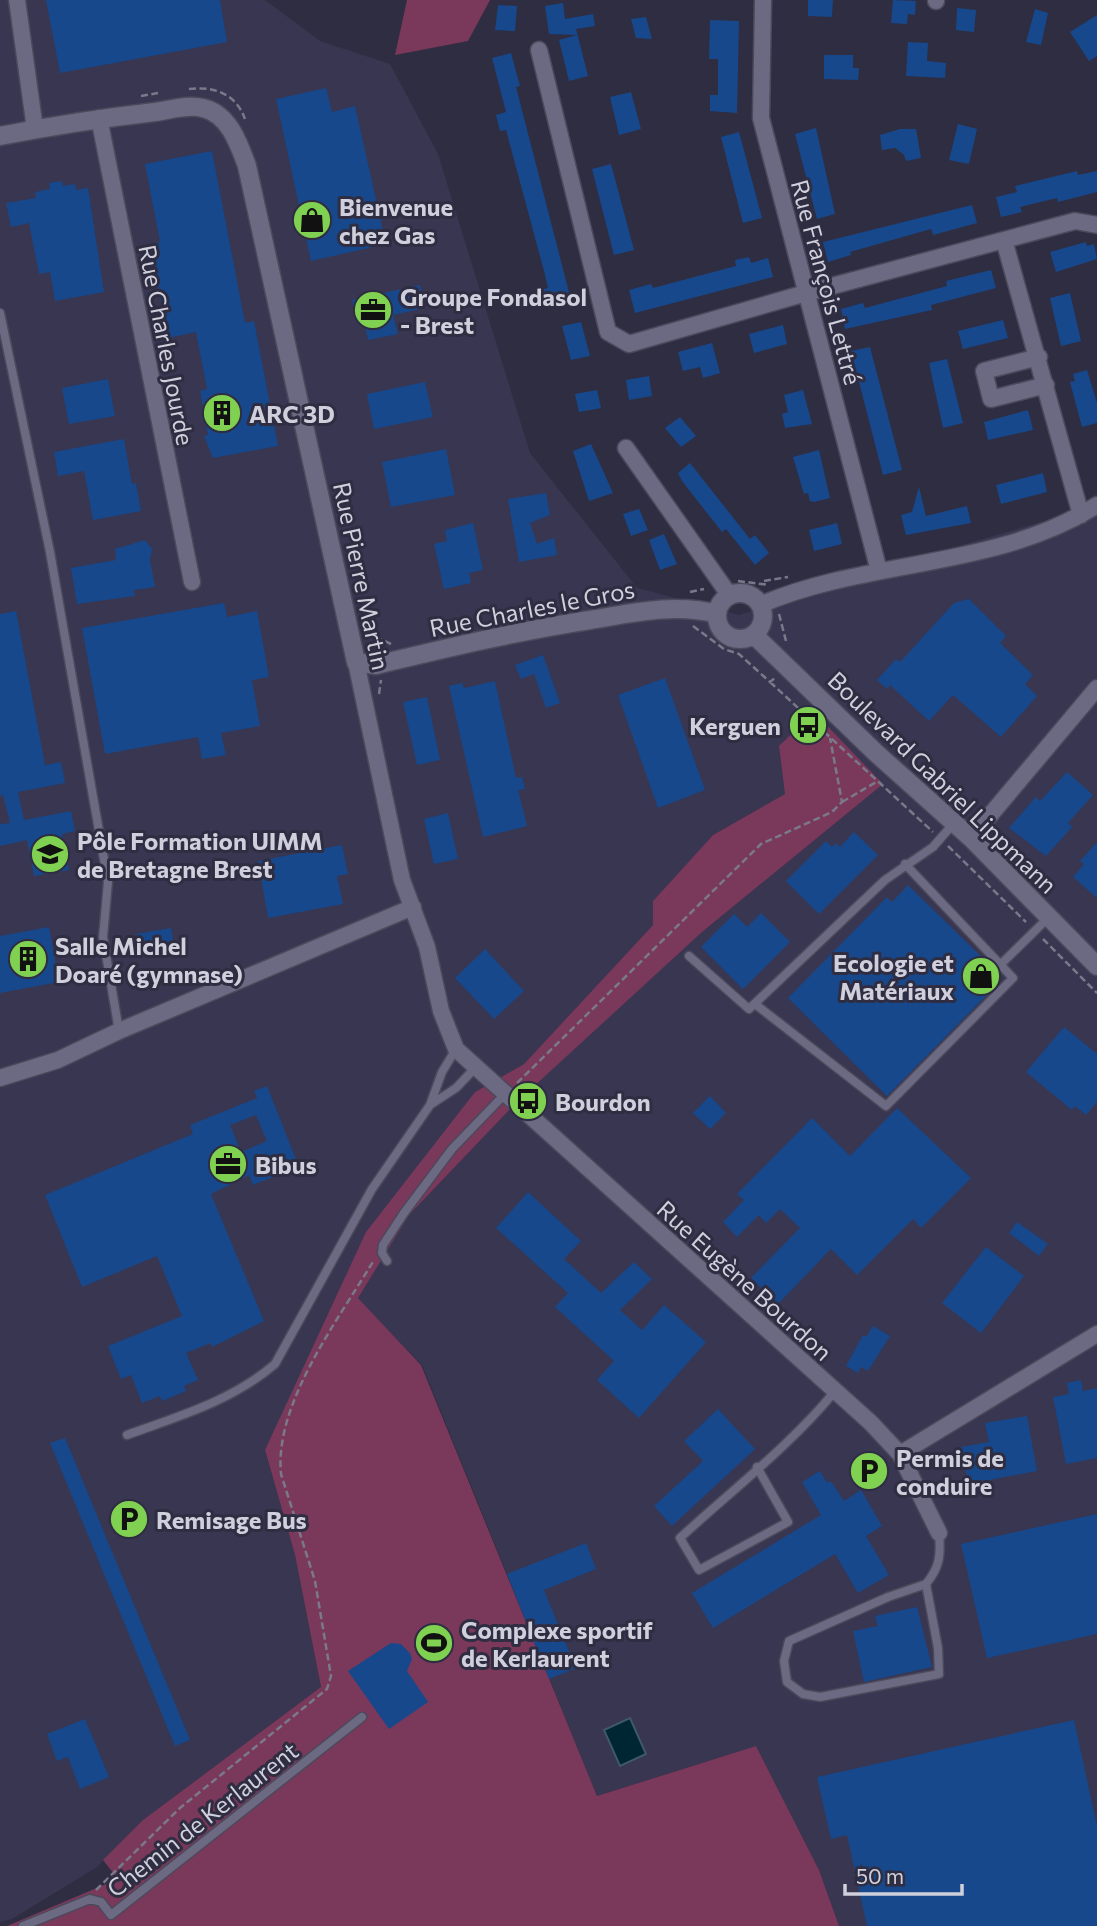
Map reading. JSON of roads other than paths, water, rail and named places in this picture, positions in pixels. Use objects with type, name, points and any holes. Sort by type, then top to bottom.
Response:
[{"type":"street","points":[[17,0],[35,129]]},
{"type":"street","name":"Rue François Lettré","points":[[763,0],[761,118],[879,571]]},
{"type":"street","points":[[539,50],[608,332],[629,344],[1004,240],[1075,222],[1097,225]]},
{"type":"street","name":"Rue Pierre Martin","points":[[0,136],[99,118],[204,108],[217,114],[239,142],[247,166],[402,880],[427,947],[440,1011],[456,1049],[491,1083]]},
{"type":"street","name":"Rue Charles Jourde","points":[[99,118],[192,582]]},
{"type":"street","points":[[1004,240],[1081,515]]},
{"type":"street","points":[[1038,357],[984,371],[991,399],[1046,385]]},
{"type":"street","points":[[626,448],[726,589],[750,596],[760,605],[761,625],[754,635],[732,638],[721,629],[717,614],[726,589]]},
{"type":"street","points":[[760,605],[786,595],[879,571],[993,550],[1081,515],[1097,505]]},
{"type":"street","name":"Rue Charles le Gros","points":[[356,662],[376,664],[534,629],[653,609],[679,608],[717,614]]},
{"type":"street","name":"Boulevard Gabriel Lippmann","points":[[754,635],[971,838],[1097,966]]},
{"type":"street","points":[[971,838],[1097,688]]},
{"type":"street","points":[[0,1078],[58,1060],[119,1031],[413,907]]},
{"type":"street","name":"Rue Eugène Bourdon","points":[[491,1083],[835,1391],[900,1454],[939,1533]]},
{"type":"street","points":[[900,1454],[1097,1334]]},
{"type":"lane","points":[[0,313],[50,552],[108,882],[103,937],[119,1031]]},
{"type":"lane","points":[[689,956],[750,1009],[905,864],[933,847],[954,823]]},
{"type":"lane","points":[[755,1004],[886,1106],[1013,978],[905,864]]},
{"type":"lane","points":[[1000,965],[1049,917]]},
{"type":"lane","points":[[127,1435],[222,1399],[255,1381],[275,1364],[372,1189],[430,1105],[442,1072],[456,1049]]},
{"type":"lane","points":[[430,1105],[456,1088],[476,1067]]},
{"type":"lane","points":[[387,1261],[382,1253],[383,1245],[452,1150],[505,1095]]},
{"type":"lane","points":[[757,1467],[788,1522],[699,1570],[680,1538],[757,1467],[809,1423],[835,1391]]},
{"type":"lane","points":[[926,1584],[937,1636],[939,1674],[820,1697],[803,1694],[787,1682],[784,1661],[789,1641],[888,1597],[926,1584],[938,1569],[941,1554],[939,1533]]},
{"type":"lane","name":"Chemin de Kerlaurent","points":[[23,1926],[90,1899],[101,1902],[111,1915],[362,1717]]},
{"type":"water","points":[[630,1718],[646,1754],[620,1766],[604,1730]]},
{"type":"place","name":"Bienvenue chez Gas","points":[[312,220]]},
{"type":"place","name":"Groupe Fondasol - Brest","points":[[373,310]]},
{"type":"place","name":"ARC 3D","points":[[222,413]]},
{"type":"place","name":"Kerguen","points":[[808,725]]},
{"type":"place","name":"Pôle Formation UIMM de Bretagne Brest","points":[[50,854]]},
{"type":"place","name":"Salle Michel Doaré (gymnase)","points":[[28,959]]},
{"type":"place","name":"Ecologie et Matériaux","points":[[981,976]]},
{"type":"place","name":"Bourdon","points":[[528,1101]]},
{"type":"place","name":"Bibus","points":[[228,1164]]},
{"type":"place","name":"Permis de conduire","points":[[869,1471]]},
{"type":"place","name":"Remisage Bus","points":[[129,1519]]},
{"type":"place","name":"Complexe sportif de Kerlaurent","points":[[434,1643]]}]
